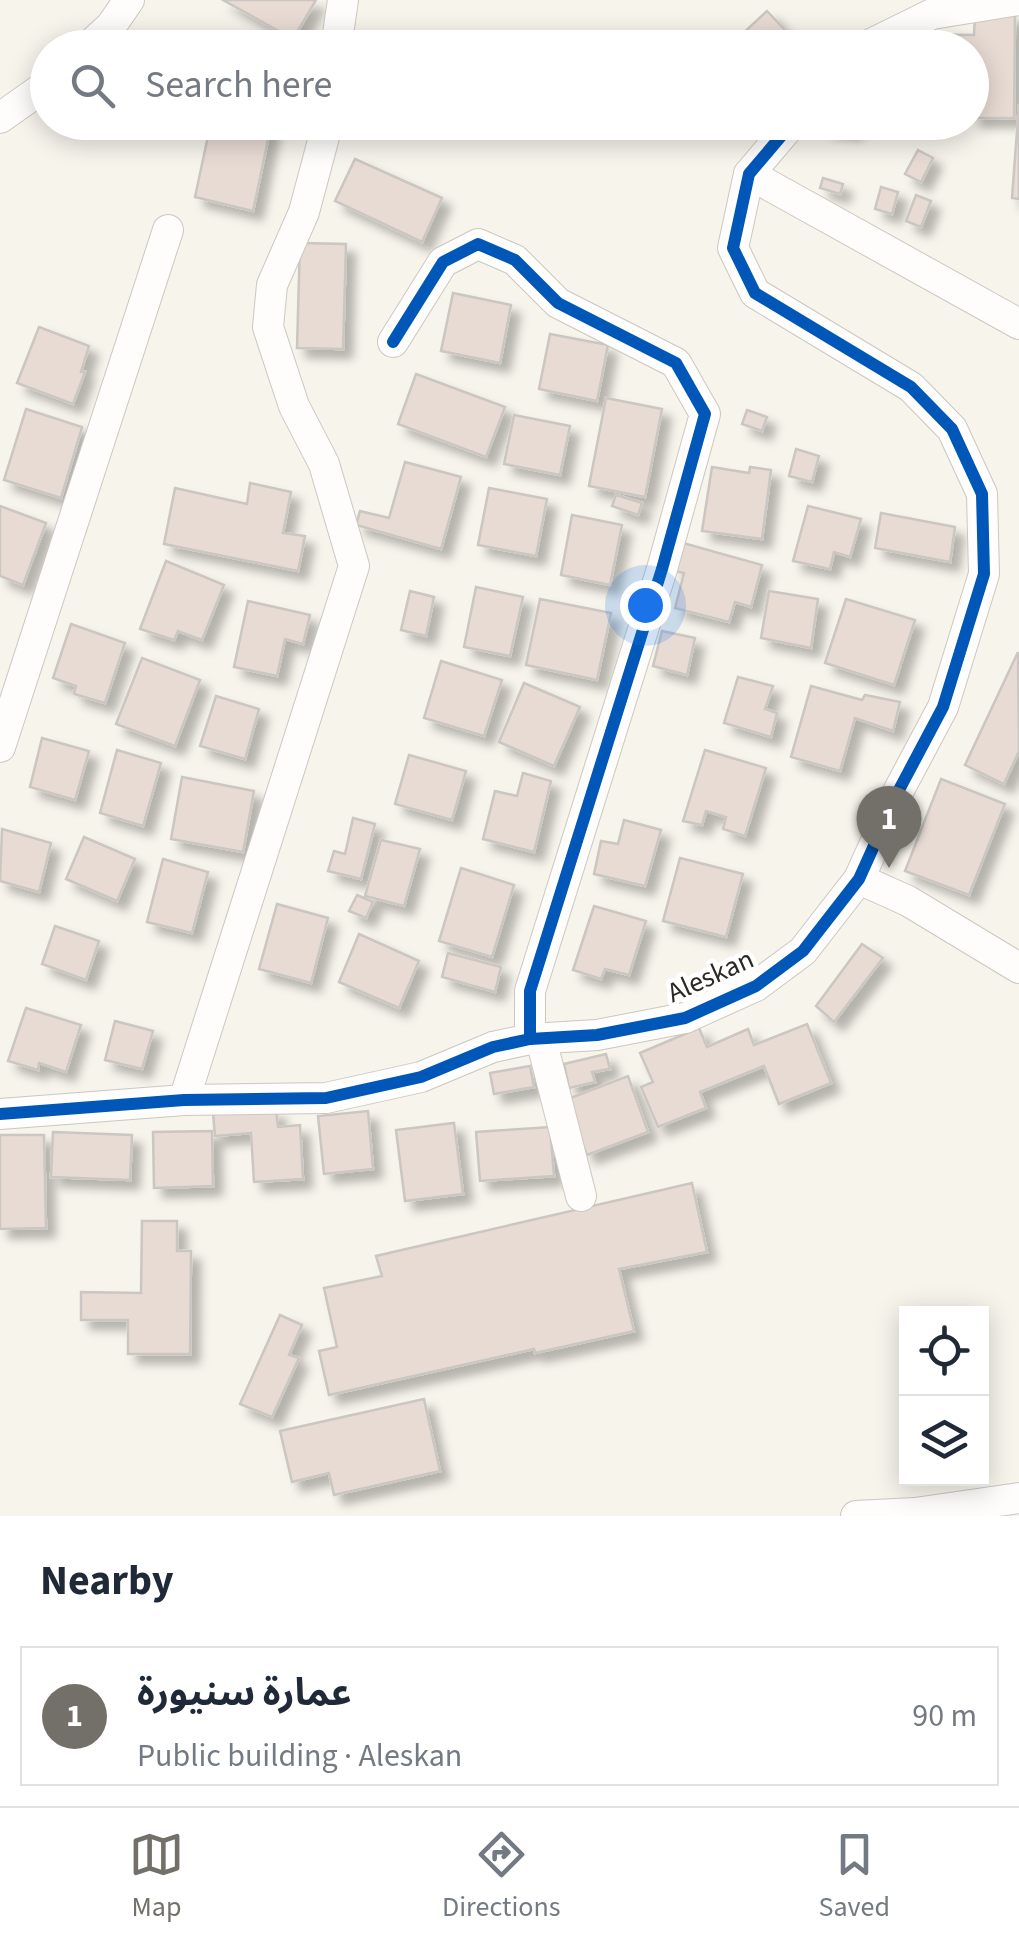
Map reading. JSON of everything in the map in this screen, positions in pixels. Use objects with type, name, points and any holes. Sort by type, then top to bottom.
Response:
[{"type":"street","points":[[107,30],[128,0]]},
{"type":"street","points":[[338,30],[342,0]]},
{"type":"street","points":[[900,30],[932,14],[1019,0]]},
{"type":"street","points":[[0,118],[30,97]]},
{"type":"street","points":[[184,1100],[354,566],[324,464],[294,406],[268,327],[272,285],[304,212],[323,140]]},
{"type":"street","points":[[777,140],[749,174],[1019,324]]},
{"type":"street","name":"Aleskan","points":[[0,1114],[184,1100],[326,1098],[420,1077],[492,1048],[535,1039],[597,1035],[685,1018],[756,986],[802,951],[859,878],[943,707],[984,574],[982,494],[952,430],[911,387],[755,294],[732,248],[749,174]]},
{"type":"street","points":[[0,747],[168,230]]},
{"type":"street","points":[[393,342],[443,262],[478,244],[515,260],[558,302],[676,364],[705,414],[662,569],[530,991],[535,1039],[581,1196]]},
{"type":"street","points":[[859,878],[908,901],[1019,968]]},
{"type":"street","points":[[856,1516],[914,1513],[1019,1498]]},
{"type":"building","points":[[223,0],[316,0],[298,30],[277,30]]},
{"type":"building","points":[[767,11],[785,30],[746,30]]},
{"type":"building","points":[[975,14],[1015,14],[1014,118],[989,118],[989,30],[974,30]]},
{"type":"building","points":[[1019,104],[1019,199],[1012,198]]},
{"type":"building","points":[[207,140],[268,140],[253,211],[195,197]]},
{"type":"building","points":[[918,150],[933,158],[921,182],[905,174]]},
{"type":"building","points":[[355,159],[442,198],[422,242],[335,201]]},
{"type":"building","points":[[823,178],[843,184],[840,194],[820,188]]},
{"type":"building","points":[[881,187],[898,192],[892,214],[875,209]]},
{"type":"building","points":[[916,195],[931,201],[921,227],[906,221]]},
{"type":"building","points":[[300,243],[346,244],[343,349],[297,348]]},
{"type":"building","points":[[453,293],[511,305],[500,363],[441,351]]},
{"type":"building","points":[[39,327],[89,346],[81,372],[85,372],[73,404],[17,383]]},
{"type":"building","points":[[550,334],[608,345],[597,401],[539,389]]},
{"type":"building","points":[[416,374],[505,407],[486,457],[398,424]]},
{"type":"building","points":[[606,398],[662,409],[645,497],[589,486]]},
{"type":"building","points":[[26,409],[82,427],[61,498],[4,480]]},
{"type":"building","points":[[747,410],[767,417],[762,431],[742,424]]},
{"type":"building","points":[[514,415],[570,426],[560,475],[504,464]]},
{"type":"building","points":[[796,449],[819,456],[812,482],[789,476]]},
{"type":"building","points":[[405,462],[461,477],[441,549],[356,525],[360,511],[389,518]]},
{"type":"building","points":[[712,467],[749,473],[750,467],[771,470],[762,539],[702,531]]},
{"type":"building","points":[[250,483],[291,492],[283,533],[305,536],[298,571],[164,544],[175,488],[247,504]]},
{"type":"building","points":[[489,488],[547,499],[536,556],[478,545]]},
{"type":"building","points":[[616,495],[642,503],[638,515],[612,506]]},
{"type":"building","points":[[0,506],[46,523],[23,585],[0,576]]},
{"type":"building","points":[[808,506],[861,519],[850,557],[834,552],[830,569],[793,561]]},
{"type":"building","points":[[881,513],[955,527],[950,562],[875,548]]},
{"type":"building","points":[[572,515],[622,525],[610,585],[561,575]]},
{"type":"building","points":[[683,543],[762,565],[751,607],[735,602],[729,622],[675,608],[684,573],[674,571]]},
{"type":"building","points":[[166,561],[224,585],[202,640],[178,631],[174,640],[140,629]]},
{"type":"building","points":[[476,587],[523,597],[510,656],[464,647]]},
{"type":"building","points":[[410,591],[434,597],[426,636],[401,630]]},
{"type":"building","points":[[769,591],[818,599],[811,648],[761,638]]},
{"type":"building","points":[[540,599],[611,613],[597,680],[526,665]]},
{"type":"building","points":[[846,599],[915,620],[894,685],[825,663]]},
{"type":"building","points":[[248,601],[310,615],[303,644],[285,639],[277,676],[234,667]]},
{"type":"building","points":[[71,624],[125,643],[105,703],[74,694],[76,686],[53,678]]},
{"type":"building","points":[[662,631],[695,638],[687,675],[653,666]]},
{"type":"building","points":[[1018,652],[1019,751],[1004,784],[965,765]]},
{"type":"building","points":[[142,658],[200,680],[175,746],[116,724]]},
{"type":"building","points":[[441,661],[502,680],[484,736],[424,718]]},
{"type":"building","points":[[738,677],[773,686],[765,709],[777,713],[771,737],[724,723]]},
{"type":"building","points":[[524,683],[580,707],[554,766],[499,742]]},
{"type":"building","points":[[811,686],[862,700],[865,695],[900,702],[893,731],[855,718],[840,771],[791,757]]},
{"type":"building","points":[[216,696],[259,709],[245,759],[200,746]]},
{"type":"building","points":[[42,738],[89,751],[75,800],[30,787]]},
{"type":"building","points":[[117,750],[161,763],[143,826],[100,813]]},
{"type":"building","points":[[705,750],[766,768],[745,836],[723,829],[726,817],[706,811],[702,825],[683,821]]},
{"type":"building","points":[[409,755],[466,771],[452,820],[395,804]]},
{"type":"building","points":[[523,773],[551,781],[534,852],[483,839],[495,791],[517,796]]},
{"type":"building","points":[[182,777],[254,791],[243,852],[171,839]]},
{"type":"building","points":[[941,779],[1005,804],[969,895],[905,871]]},
{"type":"building","points":[[353,818],[375,824],[361,879],[328,871],[334,851],[345,854]]},
{"type":"building","points":[[624,820],[661,830],[645,886],[594,874],[601,841],[618,844]]},
{"type":"building","points":[[2,829],[51,843],[39,892],[0,881]]},
{"type":"building","points":[[84,837],[135,859],[117,901],[66,879]]},
{"type":"building","points":[[381,840],[420,849],[404,906],[365,896]]},
{"type":"building","points":[[680,858],[743,874],[726,937],[663,921]]},
{"type":"building","points":[[163,859],[208,872],[192,933],[147,922]]},
{"type":"building","points":[[461,868],[514,885],[492,957],[439,941]]},
{"type":"building","points":[[357,895],[373,902],[366,918],[349,911]]},
{"type":"building","points":[[277,904],[328,918],[311,983],[259,969]]},
{"type":"building","points":[[594,906],[646,921],[629,975],[605,969],[601,979],[573,970]]},
{"type":"building","points":[[55,926],[99,941],[86,980],[42,964]]},
{"type":"building","points":[[359,934],[419,961],[399,1008],[339,982]]},
{"type":"building","points":[[862,944],[883,958],[834,1022],[816,1006]]},
{"type":"building","points":[[448,953],[501,967],[495,992],[442,977]]},
{"type":"building","points":[[26,1008],[81,1025],[66,1072],[39,1063],[38,1070],[8,1061]]},
{"type":"building","points":[[115,1021],[153,1031],[142,1069],[105,1060]]},
{"type":"building","points":[[807,1024],[831,1083],[779,1104],[764,1066],[700,1092],[706,1108],[658,1127],[641,1087],[653,1082],[640,1053],[699,1028],[707,1047],[748,1029],[754,1045]]},
{"type":"building","points":[[606,1054],[610,1069],[592,1072],[595,1082],[569,1088],[564,1064]]},
{"type":"building","points":[[530,1066],[534,1087],[494,1094],[490,1073]]},
{"type":"building","points":[[628,1076],[648,1132],[587,1155],[565,1100]]},
{"type":"building","points":[[276,1110],[278,1127],[300,1125],[303,1179],[254,1182],[251,1133],[215,1136],[213,1113]]},
{"type":"building","points":[[368,1111],[373,1169],[324,1174],[318,1116]]},
{"type":"building","points":[[454,1123],[463,1194],[405,1201],[396,1130]]},
{"type":"building","points":[[550,1127],[554,1176],[480,1181],[476,1132]]},
{"type":"building","points":[[212,1131],[213,1186],[154,1188],[153,1132]]},
{"type":"building","points":[[53,1132],[132,1135],[130,1180],[51,1177]]},
{"type":"building","points":[[0,1135],[44,1135],[46,1228],[0,1229]]},
{"type":"building","points":[[692,1183],[707,1252],[619,1269],[634,1331],[329,1395],[319,1351],[337,1347],[324,1288],[382,1276],[376,1256]]},
{"type":"building","points":[[142,1221],[177,1221],[177,1251],[191,1251],[190,1354],[128,1354],[128,1320],[81,1320],[81,1292],[141,1293]]},
{"type":"building","points":[[280,1315],[302,1325],[289,1355],[299,1358],[272,1417],[240,1404]]},
{"type":"building","points":[[424,1399],[440,1471],[334,1495],[329,1473],[292,1482],[280,1431]]},
{"type":"cycle path","points":[[0,1114],[184,1100],[326,1098],[421,1077],[493,1047],[530,1039],[597,1035],[685,1018],[756,986],[803,951],[859,879],[900,788],[943,707],[984,574],[982,494],[952,429],[911,387],[755,293],[733,248],[749,174],[778,140]]},
{"type":"cycle path","points":[[393,342],[443,262],[478,244],[515,260],[558,303],[676,363],[705,414],[662,569],[530,991],[530,1039]]},
{"type":"place","name":"عمارة سنيورة","points":[[889,868]]}]
